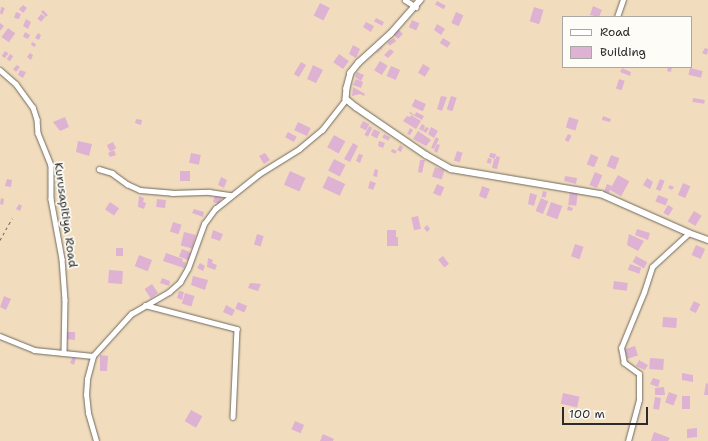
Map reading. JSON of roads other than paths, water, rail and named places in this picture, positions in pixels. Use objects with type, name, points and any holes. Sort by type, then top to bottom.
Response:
[{"type":"street","points":[[405,0],[416,7]]},
{"type":"street","points":[[96,441],[88,413],[86,396],[87,379],[93,356],[131,314],[169,292],[180,282],[188,268],[204,224],[215,209],[259,174],[299,149],[322,130],[346,99],[346,88],[351,73],[416,7],[421,0]]},
{"type":"street","points":[[617,16],[623,0]]},
{"type":"street","name":"Kurusapitiya Road","points":[[0,70],[16,84],[33,107],[37,119],[38,133],[50,165],[51,199],[62,259],[64,353]]},
{"type":"street","points":[[346,99],[356,108],[426,155],[451,169],[601,194],[708,240]]},
{"type":"street","points":[[99,168],[112,173],[127,184],[140,190],[172,193],[209,192],[231,195]]},
{"type":"street","points":[[628,441],[639,400],[639,374],[624,363],[621,348],[644,292],[652,267],[689,233]]},
{"type":"street","points":[[146,305],[236,329],[233,417]]},
{"type":"street","points":[[0,336],[34,350],[93,356]]}]
